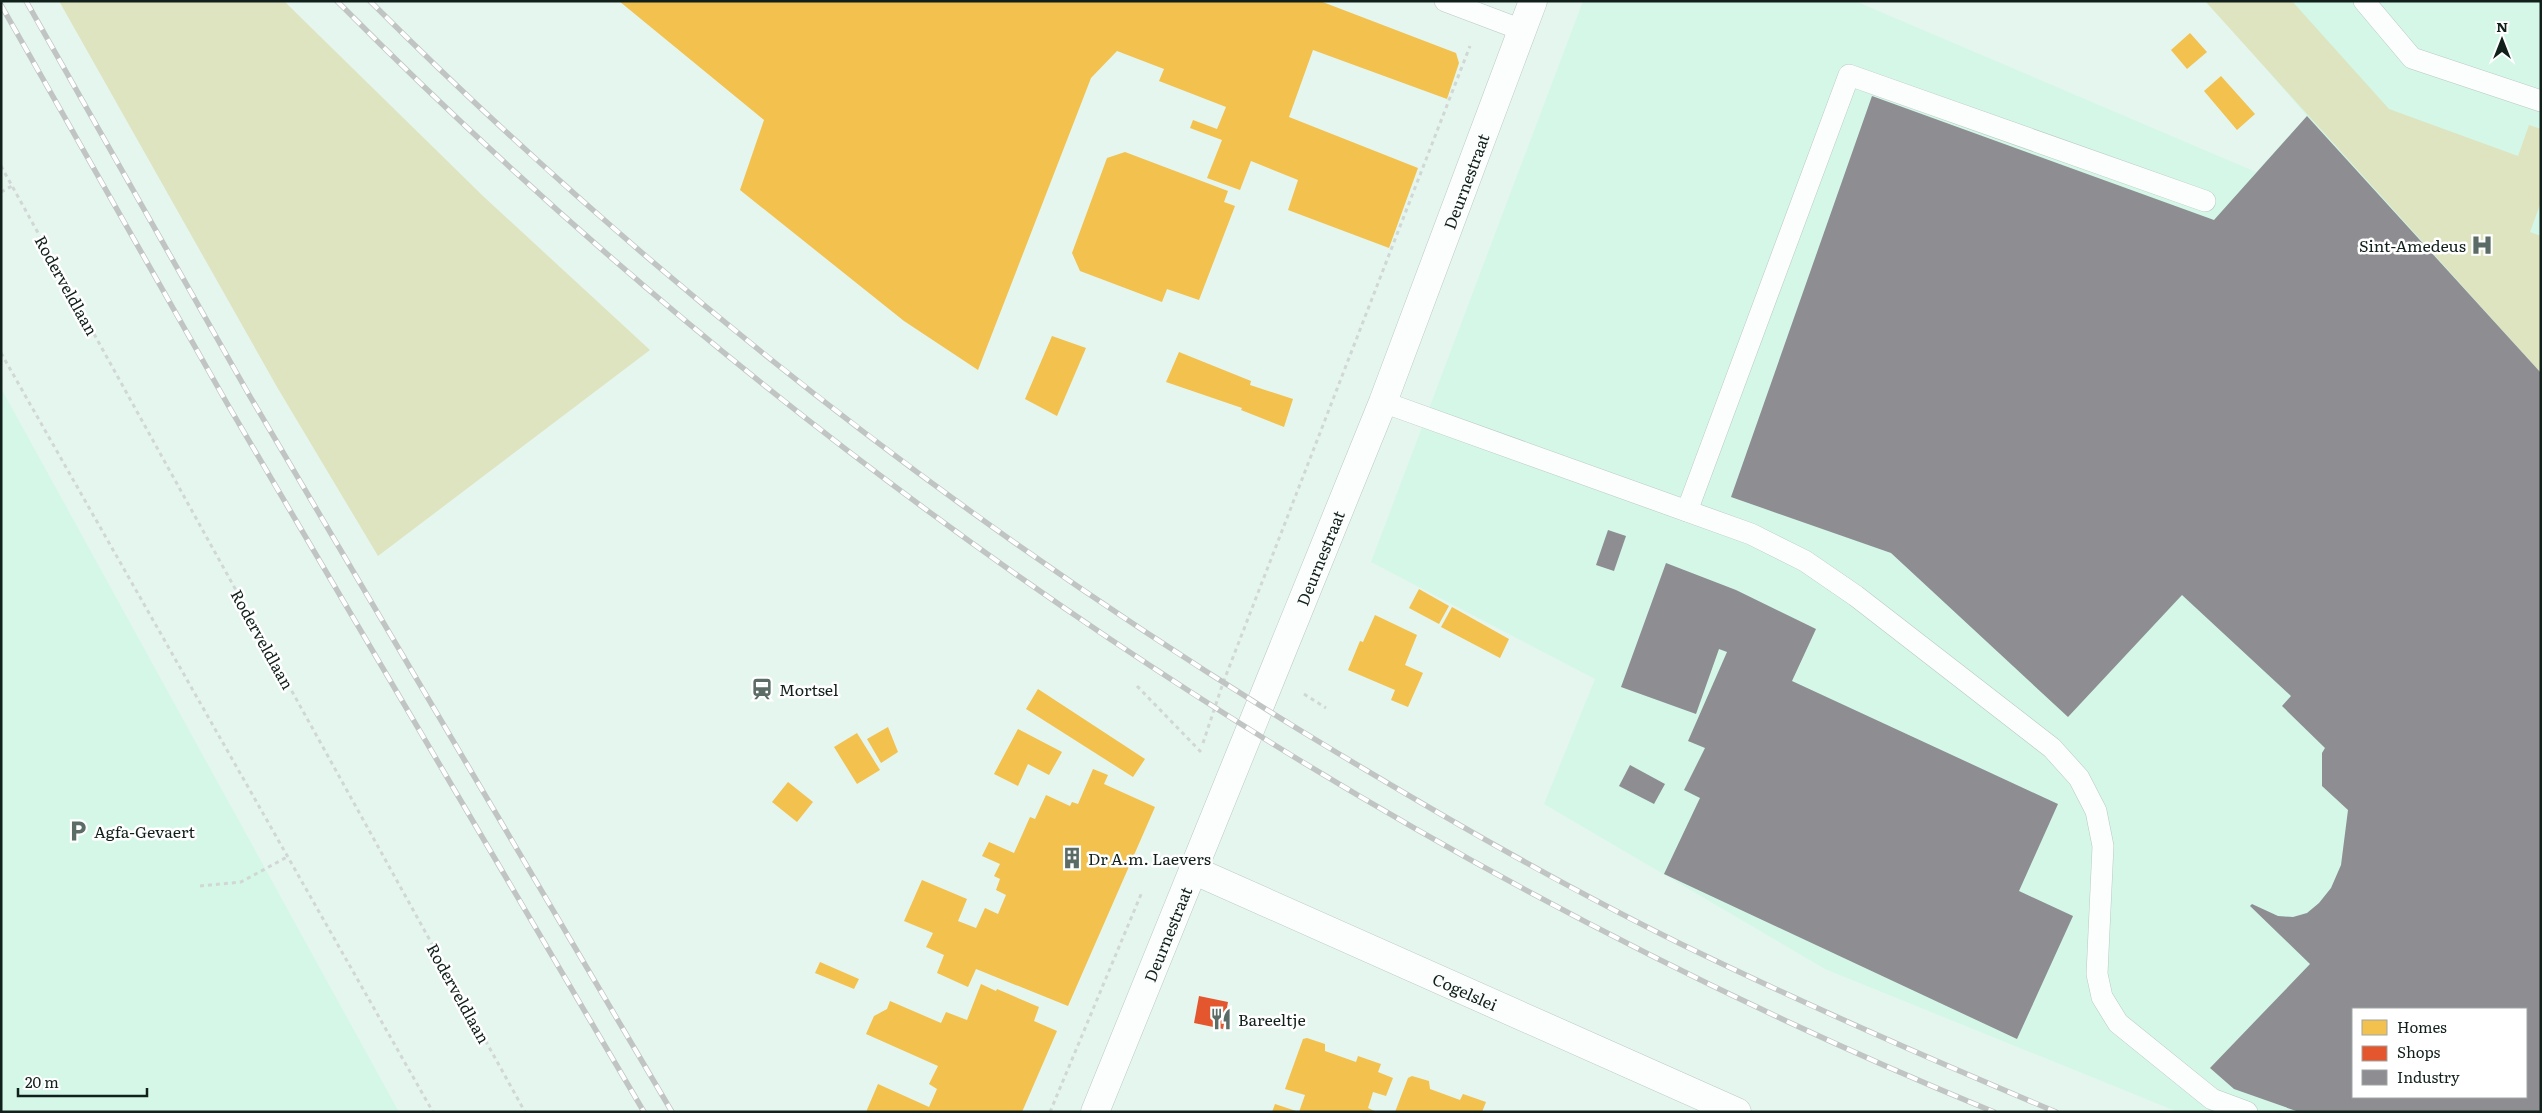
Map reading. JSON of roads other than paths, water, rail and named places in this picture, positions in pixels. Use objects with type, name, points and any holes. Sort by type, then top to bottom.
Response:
[{"type":"street","name":"Deurnestraat","points":[[1095,1112],[1383,402],[1533,1]]},
{"type":"street","name":"Cogelslei","points":[[1192,870],[1737,1112]]},
{"type":"lane","points":[[1445,1],[1522,30]]},
{"type":"lane","points":[[2364,1],[2412,58],[2541,100]]},
{"type":"lane","points":[[1688,511],[1849,75],[2205,201]]},
{"type":"lane","points":[[1383,402],[1751,534],[1806,561],[1856,596],[2052,748],[2079,778],[2096,811],[2103,846],[2097,974],[2102,997],[2118,1023],[2212,1098],[2247,1112]]},
{"type":"railway","points":[[26,1],[248,393],[672,1112]]},
{"type":"railway","points":[[337,1],[518,174],[707,339],[905,494],[1110,639],[1322,774],[1540,898],[1765,1011],[1994,1112]]},
{"type":"railway","points":[[370,1],[479,107],[591,209],[707,307],[826,402],[947,494],[1071,582],[1197,666],[1414,799],[1503,850],[1637,922],[1822,1010],[2056,1112]]},
{"type":"railway","points":[[1,5],[228,405],[644,1112]]},
{"type":"place","name":"Sint-Amedeus","points":[[2482,245]]},
{"type":"place","name":"Mortsel","points":[[762,689]]},
{"type":"place","name":"Agfa-Gevaert","points":[[78,831]]},
{"type":"place","name":"Dr A.m. Laevers","points":[[1072,858]]},
{"type":"place","name":"Bareeltje","points":[[1221,1019]]}]
